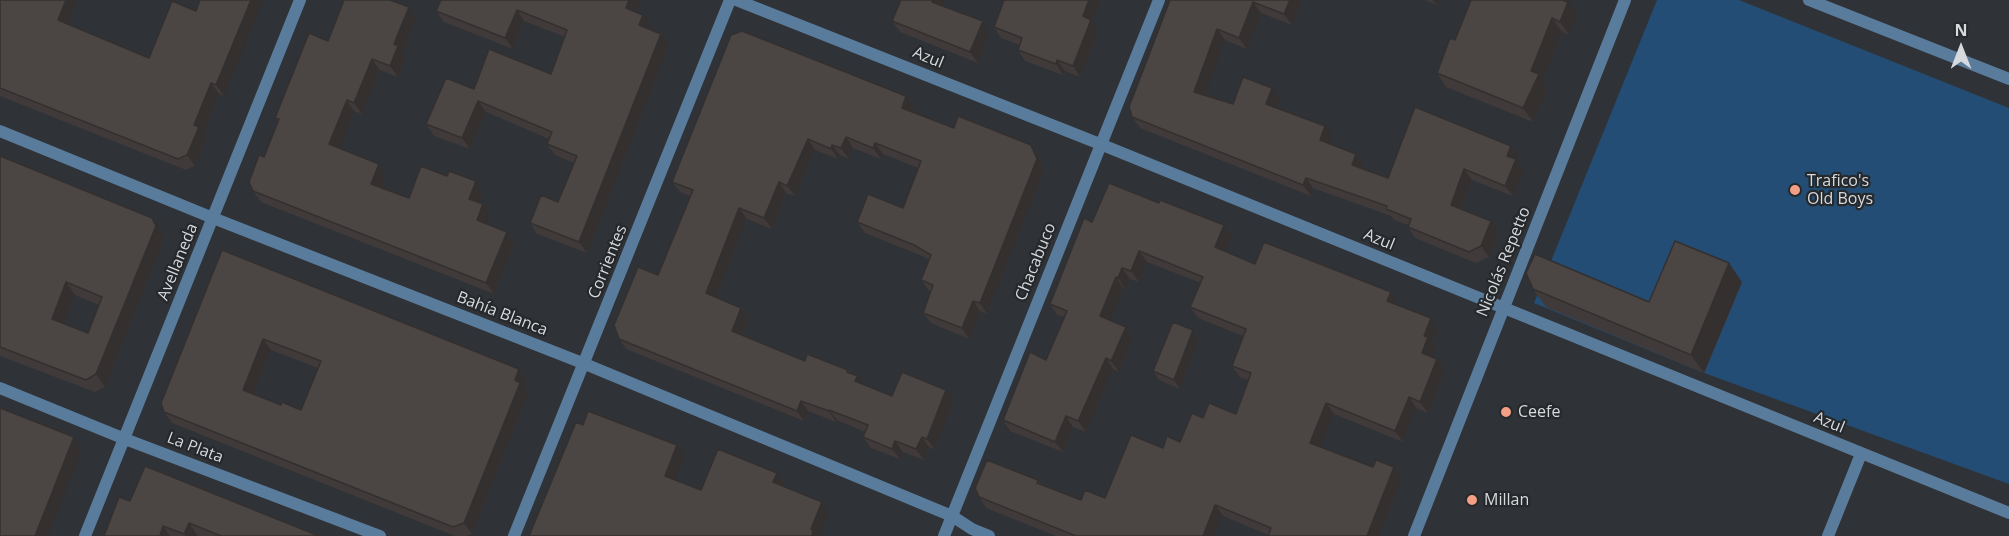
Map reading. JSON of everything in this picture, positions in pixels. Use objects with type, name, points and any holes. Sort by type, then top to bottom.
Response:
[{"type":"street","name":"Avellaneda","points":[[85,536],[300,0]]},
{"type":"street","name":"Corrientes","points":[[514,536],[730,0]]},
{"type":"street","name":"Azul","points":[[736,0],[1100,144],[2009,513]]},
{"type":"street","name":"Chacabuco","points":[[944,536],[1159,0]]},
{"type":"street","name":"Nicolás Repetto","points":[[1414,536],[1625,0]]},
{"type":"street","points":[[1809,0],[2009,79]]},
{"type":"street","name":"Bahía Blanca","points":[[0,131],[213,218],[585,364],[952,516],[972,529],[989,536]]},
{"type":"street","name":"La Plata","points":[[0,388],[380,536]]},
{"type":"street","points":[[1828,536],[1861,454]]},
{"type":"shaded area","name":"Trafico's Old Boys","points":[[1657,0],[1739,0],[2009,108],[2009,484],[1704,373],[1534,303]]},
{"type":"building","points":[[0,0],[66,0],[58,20],[149,58],[172,1],[196,11],[200,0],[251,0],[216,85],[211,83],[194,125],[199,127],[187,155],[178,159],[0,88]]},
{"type":"building","points":[[344,0],[390,0],[409,7],[394,44],[398,46],[390,66],[372,59],[354,103],[347,100],[329,144],[379,164],[371,184],[409,198],[421,166],[447,176],[449,171],[476,181],[469,199],[483,204],[477,220],[507,232],[486,283],[253,191],[249,182],[259,155],[264,157],[279,119],[275,118],[309,33],[328,41]]},
{"type":"building","points":[[441,0],[629,0],[626,8],[643,15],[639,25],[661,34],[579,242],[530,223],[541,195],[558,202],[577,156],[547,144],[552,132],[478,101],[462,138],[426,124],[446,78],[474,89],[489,49],[551,74],[567,30],[517,10],[505,38],[436,11]]},
{"type":"building","points":[[901,0],[932,0],[932,2],[983,21],[970,52],[892,21]]},
{"type":"building","points":[[1004,0],[1089,0],[1083,16],[1091,20],[1073,66],[1057,60],[1056,64],[1018,50],[1022,38],[994,27]]},
{"type":"building","points":[[1170,0],[1290,0],[1284,14],[1253,2],[1239,38],[1217,29],[1194,92],[1233,104],[1243,77],[1272,88],[1266,104],[1325,126],[1320,140],[1356,154],[1352,165],[1388,178],[1415,107],[1511,146],[1507,156],[1516,159],[1505,186],[1464,169],[1451,205],[1491,221],[1481,246],[1469,252],[1408,227],[1411,219],[1386,209],[1387,206],[1306,178],[1303,185],[1132,117],[1129,107]]},
{"type":"building","points":[[1471,0],[1562,0],[1568,2],[1560,22],[1552,18],[1531,71],[1539,74],[1523,108],[1437,73],[1450,38],[1455,40]]},
{"type":"building","points":[[742,31],[906,96],[902,108],[954,128],[958,116],[1031,145],[1037,159],[980,303],[973,301],[962,328],[923,313],[933,285],[921,280],[931,255],[914,245],[857,222],[868,194],[903,208],[921,161],[875,143],[873,148],[846,137],[841,148],[832,145],[831,149],[808,139],[787,186],[779,182],[764,218],[739,208],[706,293],[741,308],[732,331],[805,361],[807,354],[848,370],[847,372],[858,376],[855,381],[892,396],[902,372],[946,390],[927,439],[922,437],[916,449],[895,441],[892,449],[863,437],[868,425],[801,401],[797,411],[619,339],[614,325],[638,267],[658,275],[693,190],[672,182],[731,35]]},
{"type":"building","points":[[0,156],[152,218],[156,226],[96,374],[86,380],[0,347]],"holes":[[[66,282],[102,297],[88,333],[52,319]]]},
{"type":"building","points":[[1109,183],[1224,225],[1215,247],[1255,264],[1264,242],[1391,292],[1387,301],[1431,318],[1424,336],[1428,337],[1422,353],[1437,359],[1420,402],[1409,397],[1395,431],[1326,403],[1310,443],[1373,467],[1376,460],[1394,467],[1367,536],[1268,536],[1271,528],[1215,505],[1203,536],[1076,536],[979,497],[975,488],[987,460],[1081,500],[1085,490],[1105,498],[1131,435],[1163,448],[1167,436],[1180,442],[1192,413],[1203,418],[1209,403],[1236,414],[1251,373],[1232,366],[1246,329],[1190,307],[1203,277],[1139,251],[1131,271],[1122,268],[1118,278],[1116,277],[1100,316],[1126,327],[1111,361],[1106,358],[1078,421],[1066,416],[1055,442],[1003,420],[1030,352],[1046,360],[1067,311],[1050,304],[1084,218],[1092,222]]},
{"type":"building","points":[[1675,241],[1729,263],[1691,355],[1533,289],[1526,273],[1535,254],[1649,302]]},
{"type":"building","points":[[222,250],[519,369],[515,380],[520,383],[464,523],[453,527],[164,412],[161,403]],"holes":[[[263,339],[321,361],[301,410],[243,390]]]},
{"type":"building","points":[[1173,322],[1193,330],[1174,380],[1153,371]]},
{"type":"building","points":[[0,408],[74,437],[35,536],[0,536]]},
{"type":"building","points":[[588,411],[677,445],[665,476],[701,490],[718,449],[777,473],[773,482],[822,502],[811,529],[814,536],[529,536],[576,422],[583,425]]},
{"type":"building","points":[[145,466],[319,536],[221,536],[189,523],[184,534],[163,526],[160,536],[104,536],[119,497],[130,501]]},
{"type":"place","name":"Trafico's Old Boys","points":[[1795,190]]},
{"type":"place","name":"Ceefe","points":[[1506,412]]},
{"type":"place","name":"Millan","points":[[1472,500]]}]
